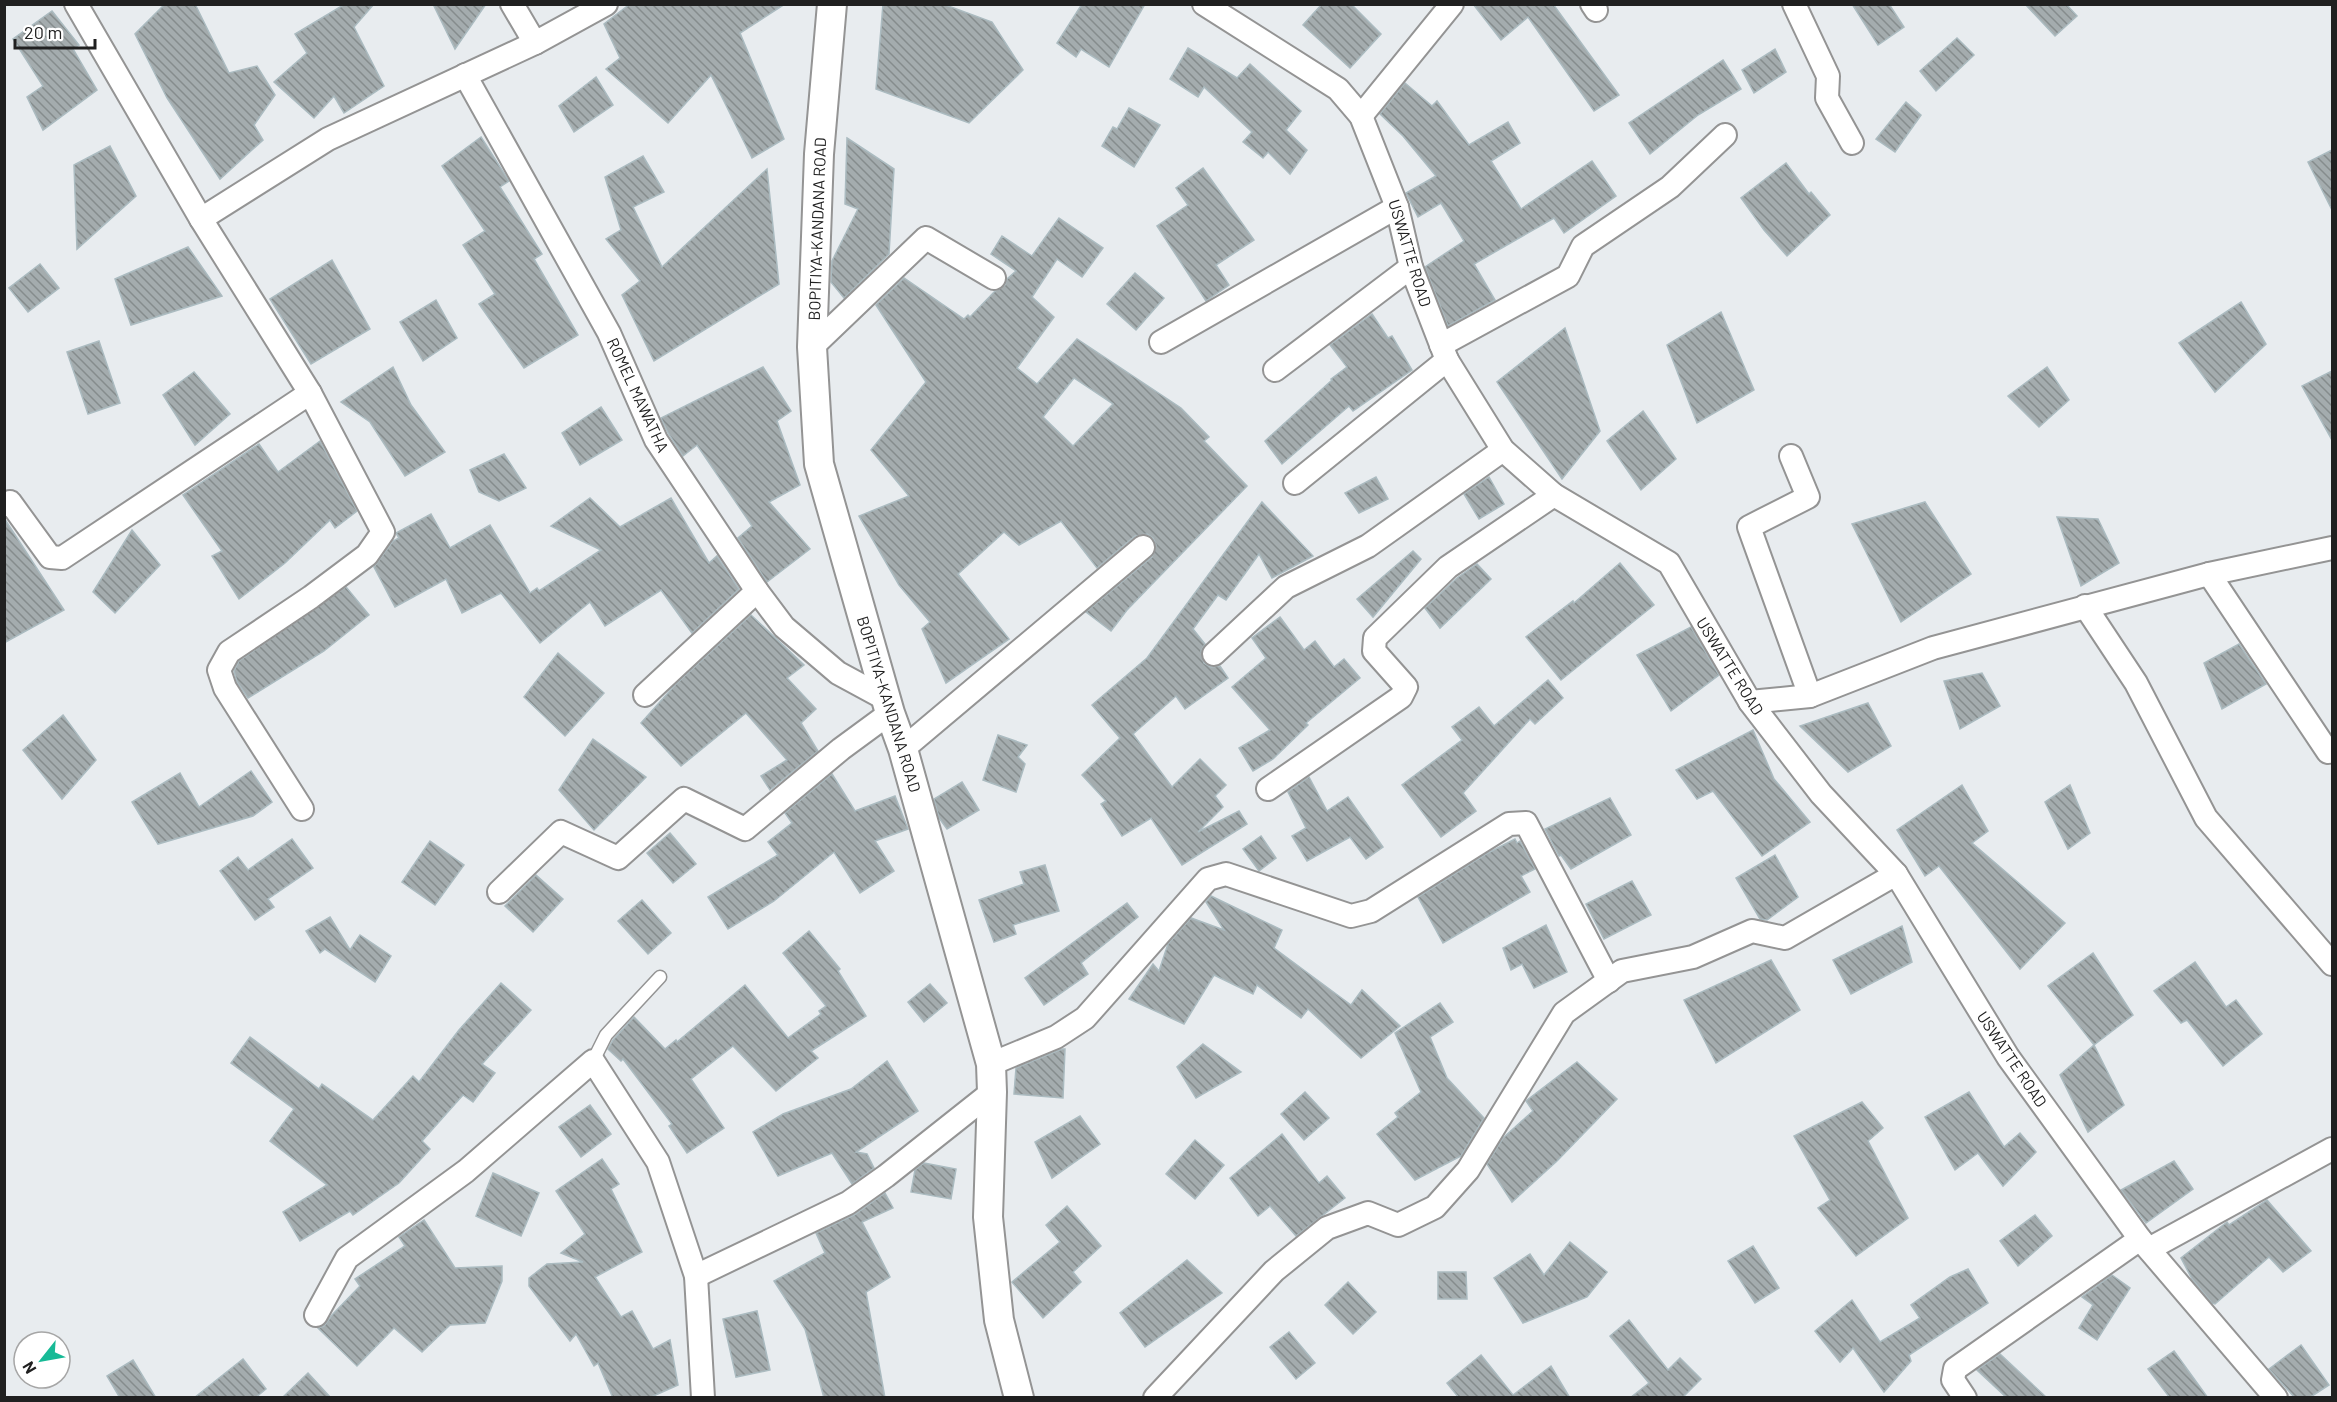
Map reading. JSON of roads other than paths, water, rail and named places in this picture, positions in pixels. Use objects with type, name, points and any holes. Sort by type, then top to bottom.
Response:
[{"type":"street","points":[[76,4],[201,219],[310,393],[383,532],[368,555],[311,597],[229,652],[219,670],[225,688],[302,809]]},
{"type":"street","points":[[512,4],[535,43]]},
{"type":"street","points":[[201,219],[328,139],[535,43],[606,4]]},
{"type":"street","name":"BOPITIYA-KANDANA ROAD","points":[[832,4],[819,154],[812,347],[819,464],[888,706],[903,749],[991,1078],[988,1217],[999,1320],[1019,1398]]},
{"type":"street","name":"USWATTE ROAD","points":[[1204,4],[1338,89],[1361,116],[1397,207],[1411,267],[1444,352],[1503,450],[1554,495],[1669,564],[1750,702],[1821,794],[1896,874],[2008,1057],[2145,1244],[2277,1398]]},
{"type":"street","points":[[1361,116],[1452,4]]},
{"type":"street","points":[[1794,4],[1828,76],[1827,99],[1852,143]]},
{"type":"street","name":"ROMEL MAWATHA","points":[[465,75],[609,333],[656,440],[757,591],[784,627],[838,673],[888,706]]},
{"type":"street","points":[[1295,483],[1444,352],[1568,276],[1583,246],[1670,187],[1725,135]]},
{"type":"street","points":[[1161,342],[1397,207]]},
{"type":"street","points":[[812,347],[926,238],[994,278]]},
{"type":"street","points":[[1275,370],[1411,267]]},
{"type":"street","points":[[4,505],[10,502],[50,557],[62,558],[310,393]]},
{"type":"street","points":[[1214,654],[1286,587],[1368,546],[1503,450]]},
{"type":"street","points":[[1791,456],[1808,497],[1749,527],[1810,696]]},
{"type":"street","points":[[1268,789],[1401,697],[1406,687],[1374,651],[1375,638],[1448,567],[1554,495]]},
{"type":"street","points":[[903,749],[1143,547]]},
{"type":"street","points":[[1750,702],[1810,696],[1933,648],[2209,574],[2332,548]]},
{"type":"street","points":[[2209,574],[2328,752]]},
{"type":"street","points":[[645,695],[757,591]]},
{"type":"street","points":[[2085,606],[2136,683],[2206,818],[2332,964]]},
{"type":"street","points":[[499,892],[561,832],[618,858],[684,799],[745,829],[841,749],[888,706]]},
{"type":"street","points":[[696,1276],[848,1203],[886,1176],[991,1078],[1085,1018],[1208,879],[1226,874],[1351,916],[1371,911],[1509,824],[1526,823],[1609,981]]},
{"type":"street","points":[[1155,1398],[1274,1271],[1327,1228],[1368,1213],[1398,1225],[1435,1207],[1468,1170],[1564,1013],[1622,971],[1693,957],[1752,932],[1785,938],[1896,874]]},
{"type":"street","points":[[316,1315],[347,1257],[466,1171],[593,1061],[658,1162],[696,1276],[703,1398]]},
{"type":"street","points":[[1965,1398],[1953,1380],[1955,1369],[2145,1244],[2332,1149]]},
{"type":"lane","points":[[593,1061],[606,1035],[660,977]]}]
